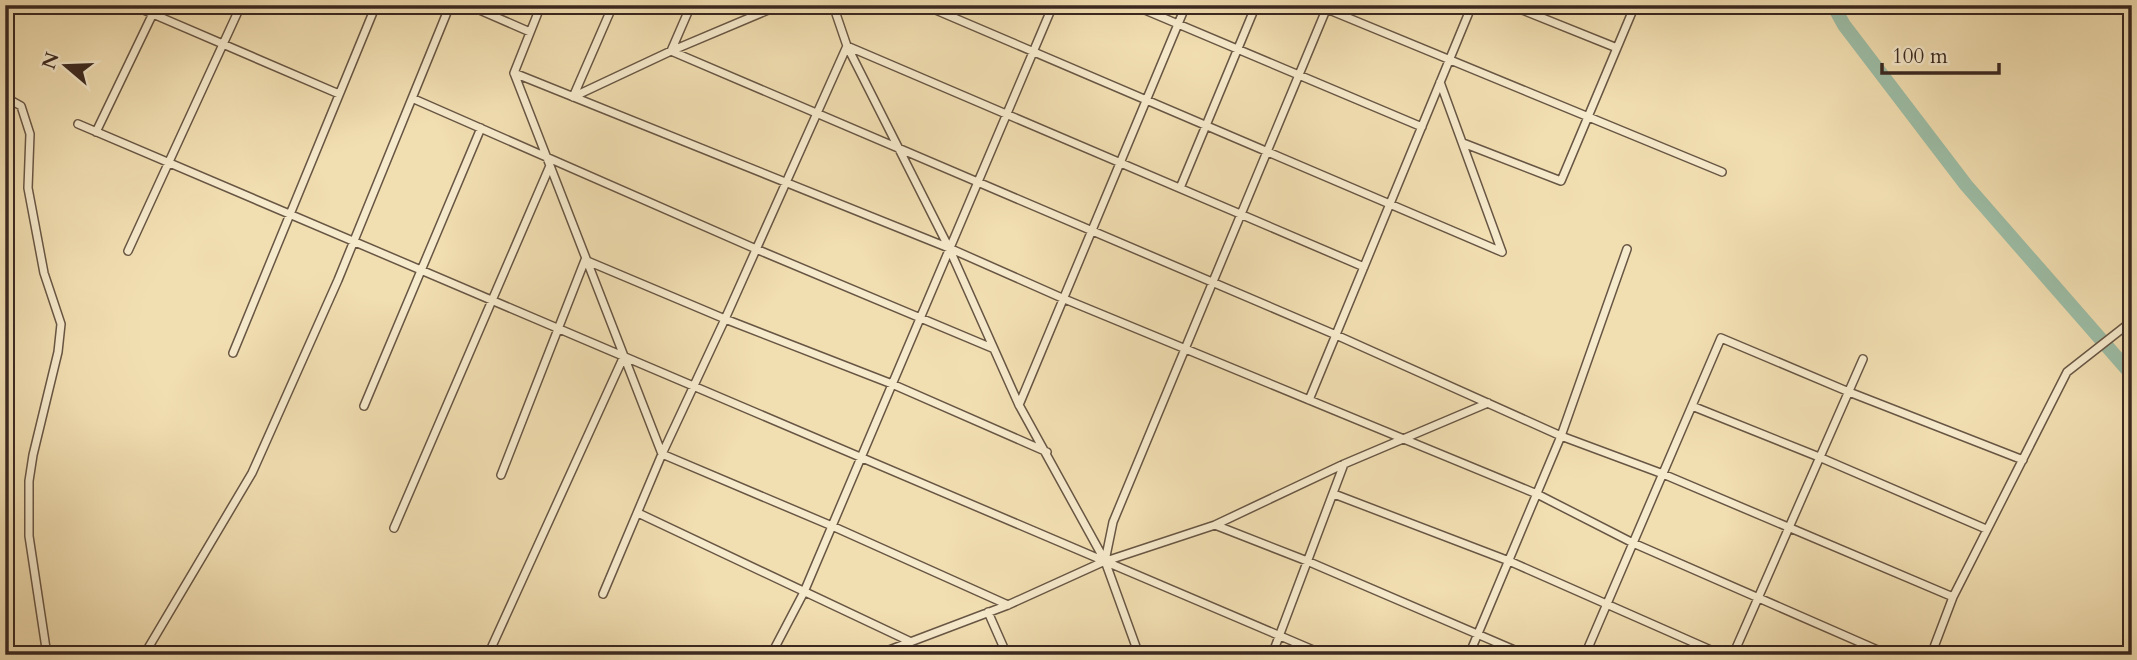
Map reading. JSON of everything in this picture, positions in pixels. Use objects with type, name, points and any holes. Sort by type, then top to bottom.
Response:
[{"type":"street","points":[[132,5],[339,94]]},
{"type":"street","points":[[96,132],[157,5]]},
{"type":"street","points":[[128,251],[241,5]]},
{"type":"street","points":[[233,353],[376,5]]},
{"type":"street","points":[[144,655],[252,473],[354,241],[450,5]]},
{"type":"street","points":[[468,5],[530,32]]},
{"type":"street","points":[[541,5],[514,73],[662,454],[832,526],[1007,605]]},
{"type":"street","points":[[573,97],[613,5]]},
{"type":"street","points":[[671,51],[691,5]]},
{"type":"street","points":[[573,97],[671,51],[780,5]]},
{"type":"street","points":[[832,5],[847,46],[949,248],[1019,405],[1105,561],[1140,654]]},
{"type":"street","points":[[925,5],[1502,252],[1440,82]]},
{"type":"street","points":[[771,655],[804,592],[1053,5]]},
{"type":"street","points":[[1133,5],[1422,127]]},
{"type":"street","points":[[1019,405],[1185,5]]},
{"type":"street","points":[[1180,188],[1256,5]]},
{"type":"street","points":[[1317,5],[1722,172]]},
{"type":"street","points":[[1309,400],[1472,5]]},
{"type":"street","points":[[1510,5],[1617,48]]},
{"type":"street","points":[[1463,143],[1561,181],[1635,5]]},
{"type":"street","points":[[1105,561],[1113,522],[1327,7]]},
{"type":"street","points":[[603,594],[662,454],[847,46]]},
{"type":"street","points":[[847,46],[1364,267]]},
{"type":"street","points":[[671,51],[1336,335],[1562,436],[1663,474],[1953,597]]},
{"type":"street","points":[[514,73],[949,248],[1062,298],[1537,494],[1633,543],[1889,655]]},
{"type":"street","points":[[5,97],[20,106],[30,134],[28,188],[44,273],[61,324],[58,352],[29,481],[29,536],[47,655]]},
{"type":"street","points":[[414,99],[756,249],[992,348]]},
{"type":"street","points":[[78,124],[1325,655]]},
{"type":"street","points":[[364,405],[481,128]]},
{"type":"street","points":[[394,528],[549,168]]},
{"type":"street","points":[[1469,655],[1562,436],[1628,249]]},
{"type":"street","points":[[585,260],[725,319],[892,384],[1047,452]]},
{"type":"street","points":[[501,475],[585,260]]},
{"type":"street","points":[[1931,655],[1953,597],[2067,372],[2132,321]]},
{"type":"street","points":[[1585,655],[1721,338],[1849,392],[2023,460]]},
{"type":"street","points":[[488,655],[624,356]]},
{"type":"street","points":[[1733,655],[1863,359]]},
{"type":"street","points":[[876,655],[1007,605],[1105,561],[1215,525],[1344,464],[1488,403]]},
{"type":"street","points":[[1692,406],[1986,529]]},
{"type":"street","points":[[1272,655],[1344,464]]},
{"type":"street","points":[[1334,494],[1509,561],[1722,655]]},
{"type":"street","points":[[638,513],[909,641]]},
{"type":"street","points":[[1215,525],[1307,561],[1526,655]]},
{"type":"street","points":[[988,612],[1007,655]]},
{"type":"waterway","points":[[1833,5],[1844,25],[1966,185],[2132,375]]}]
